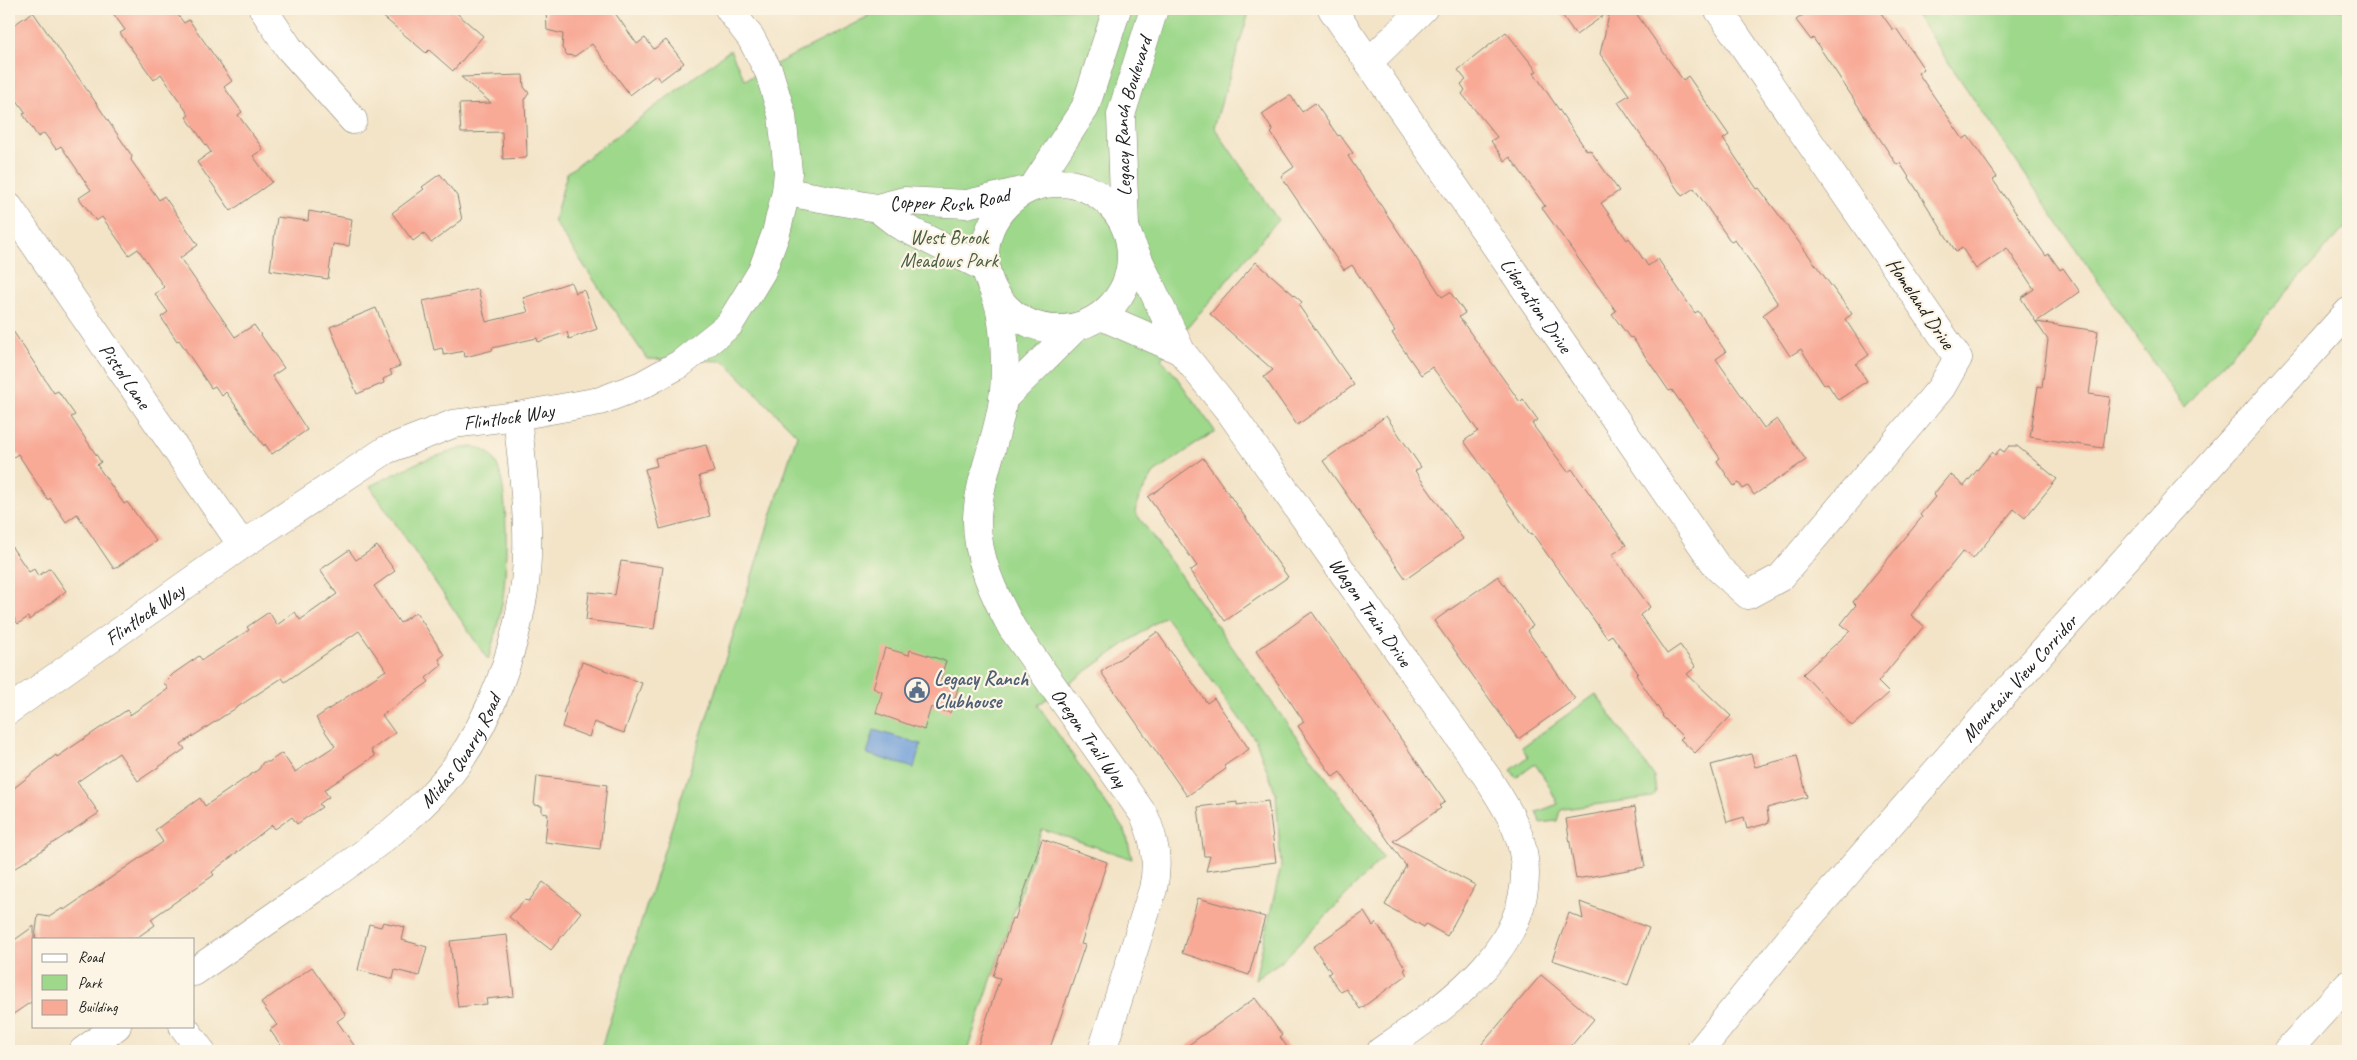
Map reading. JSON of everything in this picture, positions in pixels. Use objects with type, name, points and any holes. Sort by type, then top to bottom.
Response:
[{"type":"main road","points":[[263,9],[289,48],[353,120]]},
{"type":"main road","name":"Flintlock Way","points":[[9,710],[242,545],[386,450],[453,424],[517,416],[600,401],[642,384],[680,364],[729,325],[762,271],[776,234],[786,192],[788,172],[782,115],[769,72],[751,38],[729,9]]},
{"type":"main road","name":"Legacy Ranch Boulevard","points":[[1028,188],[1085,108],[1117,9]]},
{"type":"main road","name":"Legacy Ranch Boulevard","points":[[1128,234],[1120,115],[1154,9]]},
{"type":"main road","name":"Liberation Drive","points":[[1332,9],[1718,568],[1748,595]]},
{"type":"main road","points":[[1369,62],[1423,9]]},
{"type":"main road","name":"Homeland Drive","points":[[1718,9],[1958,358],[1941,388],[1781,576],[1748,595]]},
{"type":"main road","points":[[1004,399],[1074,329],[1101,316],[1116,302],[1127,283],[1131,263],[1128,234],[1113,208],[1102,198],[1077,185],[1055,182],[1028,188],[1005,204],[991,223],[985,245],[985,268],[995,295],[1010,312],[1029,324],[1051,330],[1074,329]]},
{"type":"main road","name":"Copper Rush Road","points":[[786,192],[877,208],[904,201],[967,204],[1028,188]]},
{"type":"main road","name":"Pistol Lane","points":[[9,207],[242,545]]},
{"type":"main road","name":"Copper Rush Road","points":[[877,208],[898,225],[985,268]]},
{"type":"main road","name":"Wagon Train Drive","points":[[1128,234],[1181,351],[1230,412],[1487,777],[1510,813],[1518,834],[1523,853],[1525,889],[1519,913],[1506,940],[1466,987],[1434,1014],[1382,1051]]},
{"type":"main road","name":"Oregon Trail Way","points":[[995,295],[1001,307],[1005,351],[1004,399],[985,472],[978,518],[980,546],[987,574],[996,599],[1012,628],[1144,815],[1152,832],[1156,851],[1157,870],[1153,889],[1102,1051]]},
{"type":"main road","name":"Mountain View Corridor","points":[[1700,1051],[1794,934],[1833,889],[1996,704],[2348,312]]},
{"type":"main road","name":"Wagon Train Drive","points":[[1101,316],[1181,351]]},
{"type":"main road","name":"Midas Quarry Road","points":[[195,971],[359,858],[389,834],[438,787],[472,741],[508,662],[523,597],[526,535],[517,416]]},
{"type":"main road","points":[[2287,1051],[2348,984]]},
{"type":"main road","points":[[82,1051],[114,1028]]},
{"type":"main road","points":[[184,1028],[201,1051]]},
{"type":"green space","name":"West Brook Meadows Park","points":[[870,9],[1250,9],[1214,127],[1278,220],[1161,359],[1170,368],[1215,431],[1154,473],[1139,497],[1135,512],[1383,857],[1283,960],[1255,979],[1281,866],[1276,794],[1256,741],[1165,616],[1038,705],[1126,833],[1132,859],[1042,829],[967,1051],[600,1051],[797,435],[724,361],[647,359],[554,221],[567,173],[730,50],[745,80],[867,17]]},
{"type":"green space","points":[[1912,9],[2348,9],[2348,224],[2184,407]]},
{"type":"green space","points":[[466,447],[475,447],[493,457],[500,473],[503,489],[506,531],[504,591],[488,660],[370,486],[421,461]]},
{"type":"green space","points":[[1596,694],[1654,776],[1656,793],[1652,797],[1564,809],[1560,811],[1557,821],[1540,823],[1537,812],[1558,804],[1547,782],[1535,764],[1516,778],[1511,770],[1528,757],[1522,747]]},
{"type":"water","points":[[874,730],[921,744],[914,768],[867,754]]},
{"type":"building","points":[[110,9],[173,9],[184,23],[189,20],[232,81],[224,87],[242,112],[238,115],[263,149],[253,156],[272,182],[231,211],[197,162],[211,152],[186,117],[189,115],[161,74],[154,80],[120,33],[125,30]]},
{"type":"building","points":[[374,9],[452,9],[483,36],[453,71],[429,50],[426,53]]},
{"type":"building","points":[[546,9],[612,9],[637,44],[645,38],[654,49],[666,40],[684,63],[660,81],[656,75],[630,95],[592,44],[575,56],[567,55],[562,48],[563,34],[547,30]]},
{"type":"building","points":[[1558,9],[1633,9],[1683,80],[1688,76],[1729,135],[1723,139],[1757,189],[1759,188],[1852,314],[1845,319],[1869,355],[1856,364],[1867,381],[1838,400],[1827,383],[1824,385],[1801,349],[1790,356],[1763,315],[1778,304],[1760,276],[1735,240],[1731,242],[1694,188],[1682,196],[1618,102],[1629,95],[1600,54],[1610,11],[1576,35]]},
{"type":"building","points":[[1812,9],[1878,9],[1893,30],[1896,28],[1924,69],[1918,73],[1963,139],[1968,136],[1997,177],[1993,180],[2046,256],[2049,254],[2060,270],[2063,268],[2080,292],[2036,322],[2021,298],[2034,289],[2007,248],[1976,269],[1962,248],[1956,252],[1900,163],[1897,165],[1813,38],[1811,40],[1796,20]]},
{"type":"building","points":[[33,12],[132,156],[131,160],[159,200],[164,196],[198,245],[180,258],[235,337],[254,325],[284,368],[272,376],[307,430],[272,454],[265,444],[264,446],[226,392],[222,396],[215,386],[211,388],[161,317],[168,312],[155,294],[164,287],[138,249],[129,255],[102,217],[96,221],[79,198],[91,190],[61,146],[56,149],[44,133],[38,137],[23,114],[26,113],[9,89],[9,28]]},
{"type":"building","points":[[1506,32],[1537,71],[1534,73],[1587,151],[1590,150],[1619,191],[1601,203],[1627,240],[1629,238],[1648,266],[1658,259],[1695,313],[1698,311],[1726,352],[1716,359],[1764,428],[1777,419],[1806,460],[1754,495],[1748,486],[1743,489],[1739,483],[1734,486],[1717,461],[1720,458],[1672,390],[1669,391],[1632,337],[1630,338],[1612,314],[1616,311],[1542,208],[1545,206],[1510,157],[1505,161],[1491,141],[1497,137],[1462,94],[1465,90],[1461,84],[1466,80],[1458,70]]},
{"type":"building","points":[[523,75],[524,87],[529,93],[525,99],[527,155],[526,158],[503,159],[502,132],[461,133],[459,104],[491,103],[461,77]]},
{"type":"building","points":[[1291,96],[1302,112],[1315,103],[1338,136],[1340,135],[1353,153],[1348,156],[1442,297],[1450,292],[1465,313],[1459,317],[1520,402],[1523,399],[1538,420],[1532,424],[1568,472],[1572,469],[1626,545],[1612,555],[1650,607],[1640,615],[1667,654],[1680,645],[1696,667],[1687,674],[1731,716],[1695,753],[1680,739],[1683,737],[1662,716],[1636,675],[1638,673],[1612,635],[1607,638],[1464,441],[1478,431],[1453,395],[1432,367],[1421,375],[1392,333],[1395,331],[1352,265],[1344,270],[1281,176],[1294,167],[1271,133],[1273,131],[1262,114]]},
{"type":"building","points":[[440,174],[457,196],[462,220],[431,243],[424,233],[413,241],[392,213],[424,189],[422,187]]},
{"type":"building","points":[[309,211],[352,219],[349,246],[333,244],[328,279],[270,270],[277,217],[308,221]]},
{"type":"building","points":[[1256,262],[1302,302],[1299,306],[1354,385],[1297,425],[1264,377],[1273,370],[1210,314]]},
{"type":"building","points":[[571,282],[575,293],[584,290],[597,329],[569,339],[567,332],[538,342],[537,338],[492,348],[493,350],[465,357],[464,351],[444,355],[442,348],[434,350],[423,301],[478,289],[486,322],[528,312],[523,298]]},
{"type":"building","points":[[376,308],[400,366],[390,370],[392,375],[383,379],[384,383],[357,394],[330,327]]},
{"type":"building","points":[[2036,322],[2098,331],[2089,394],[2110,397],[2103,448],[2030,437],[2038,386],[2042,387],[2048,340]]},
{"type":"building","points":[[9,325],[54,393],[58,391],[75,415],[71,417],[101,462],[97,465],[124,504],[127,502],[156,541],[114,569],[77,514],[66,522],[50,498],[48,500],[18,454],[9,460]]},
{"type":"building","points":[[1386,416],[1421,467],[1415,471],[1463,539],[1406,579],[1323,461]]},
{"type":"building","points":[[706,445],[714,472],[699,476],[710,516],[660,529],[645,469],[657,466],[655,458]]},
{"type":"building","points":[[2009,446],[2017,446],[2057,479],[2025,518],[2014,509],[1973,559],[1963,551],[1911,615],[1924,626],[1878,682],[1889,693],[1852,726],[1803,674],[1850,631],[1841,624],[1856,605],[1853,602],[1922,517],[1920,515],[1935,497],[1933,495],[1950,474],[1964,486],[1992,452],[1995,455],[2000,449],[2004,452]]},
{"type":"building","points":[[1203,458],[1288,577],[1225,621],[1190,571],[1197,566],[1148,497]]},
{"type":"building","points":[[9,543],[29,572],[34,569],[38,576],[50,568],[66,591],[29,620],[28,617],[18,624],[9,611]]},
{"type":"building","points":[[377,546],[395,571],[374,586],[400,623],[416,612],[444,655],[439,659],[442,665],[426,678],[429,682],[382,715],[395,733],[371,750],[375,756],[324,790],[329,797],[319,804],[322,807],[297,824],[292,817],[275,829],[272,825],[212,872],[214,875],[151,919],[155,925],[136,938],[35,938],[38,915],[49,917],[63,908],[64,910],[163,842],[155,830],[200,798],[205,806],[259,769],[263,762],[269,762],[282,753],[295,772],[335,746],[316,718],[386,670],[359,631],[285,682],[282,678],[181,744],[185,749],[138,781],[119,753],[77,782],[99,813],[9,872],[9,792],[56,755],[57,757],[127,710],[130,715],[168,689],[164,683],[173,674],[199,656],[202,660],[249,630],[247,627],[269,612],[277,625],[295,612],[300,620],[337,594],[320,570],[349,550],[356,560]]},
{"type":"building","points":[[621,561],[663,567],[654,629],[586,620],[589,592],[615,595]]},
{"type":"building","points":[[1498,576],[1533,626],[1527,630],[1575,699],[1518,739],[1434,621]]},
{"type":"building","points":[[1312,612],[1445,802],[1439,806],[1441,808],[1393,841],[1475,885],[1447,936],[1426,924],[1424,927],[1385,905],[1406,866],[1340,772],[1333,777],[1298,726],[1304,722],[1256,651]]},
{"type":"building","points":[[1157,632],[1207,703],[1214,698],[1249,749],[1224,766],[1226,769],[1187,796],[1101,672]]},
{"type":"building","name":"Legacy Ranch Clubhouse","points":[[885,648],[909,655],[910,650],[946,661],[940,679],[959,685],[950,713],[931,707],[924,730],[876,713],[882,692],[873,688]]},
{"type":"building","points":[[582,662],[642,683],[624,733],[594,722],[589,737],[562,727],[566,714],[563,713]]},
{"type":"building","points":[[1751,754],[1755,767],[1797,756],[1807,797],[1767,808],[1769,823],[1747,829],[1744,817],[1727,822],[1711,765]]},
{"type":"building","points":[[537,776],[607,785],[600,849],[545,842],[548,814],[542,813],[542,806],[534,805]]},
{"type":"building","points":[[1268,801],[1276,862],[1206,871],[1210,856],[1204,856],[1198,807],[1237,802],[1237,805]]},
{"type":"building","points":[[1635,807],[1645,867],[1576,879],[1566,819]]},
{"type":"building","points":[[1042,839],[1107,862],[1081,944],[1085,945],[1049,1051],[976,1051],[1000,978],[993,976],[1012,918],[1015,919]]},
{"type":"building","points":[[543,882],[581,912],[551,950],[509,917],[524,900],[529,901]]},
{"type":"building","points":[[1198,898],[1265,917],[1249,975],[1182,953]]},
{"type":"building","points":[[1580,902],[1649,928],[1628,985],[1552,960],[1569,913],[1583,919]]},
{"type":"building","points":[[1364,912],[1373,926],[1376,922],[1406,969],[1404,970],[1407,975],[1360,1009],[1346,989],[1341,992],[1328,974],[1331,972],[1313,947]]},
{"type":"building","points":[[383,922],[405,927],[402,940],[427,947],[419,976],[395,970],[393,979],[358,970],[369,924],[381,927]]},
{"type":"building","points":[[34,926],[34,938],[32,938],[32,1001],[9,1017],[9,944]]},
{"type":"building","points":[[507,935],[514,996],[486,999],[487,1004],[458,1007],[450,941]]},
{"type":"building","points":[[312,967],[346,1015],[337,1021],[358,1051],[285,1051],[270,1030],[277,1025],[261,1003]]},
{"type":"building","points":[[1541,975],[1594,1019],[1567,1051],[1476,1051]]},
{"type":"building","points":[[1255,998],[1282,1035],[1280,1037],[1290,1051],[1180,1051]]},
{"type":"place","name":"Legacy Ranch Clubhouse","points":[[917,690]]}]
